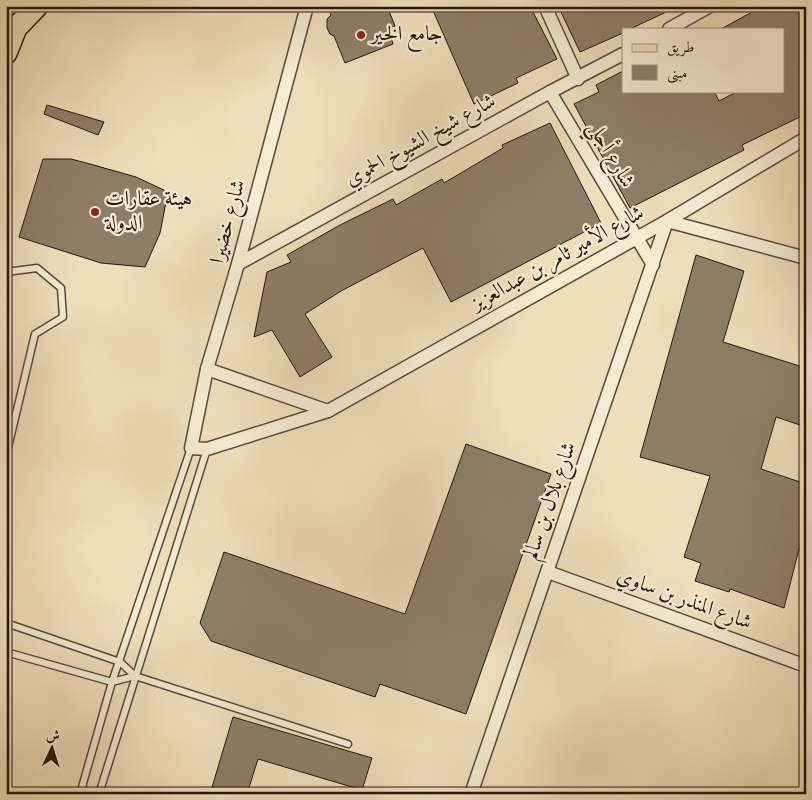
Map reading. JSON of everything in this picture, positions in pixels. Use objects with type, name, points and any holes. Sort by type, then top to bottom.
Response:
[{"type":"main road","points":[[6,53],[16,28],[37,6]]},
{"type":"street","name":"شارع خضيرا","points":[[191,448],[207,369],[238,264],[307,6]]},
{"type":"street","points":[[545,6],[578,79]]},
{"type":"street","points":[[670,28],[689,11],[710,6]]},
{"type":"street","name":"شارع شيخ الشيوخ الحموي","points":[[238,264],[550,92],[622,55]]},
{"type":"street","name":"شارع أجلي","points":[[550,92],[635,238],[653,264]]},
{"type":"street","name":"شارع الأمير ثامر بن عبدالعزيز","points":[[191,448],[207,448],[328,411],[667,221],[806,138]]},
{"type":"street","points":[[667,221],[806,258]]},
{"type":"street","name":"شارع بلال بن سالم","points":[[471,794],[667,221]]},
{"type":"street","points":[[207,369],[328,411]]},
{"type":"street","name":"شارع المنذر بن ساوي","points":[[548,572],[806,666]]},
{"type":"lane","points":[[6,272],[37,268],[61,288],[63,316],[34,334],[6,456]]},
{"type":"lane","points":[[80,794],[112,682],[191,448]]},
{"type":"lane","points":[[98,794],[207,448]]},
{"type":"lane","points":[[6,623],[120,662],[136,676],[348,744]]},
{"type":"lane","points":[[6,652],[112,682],[136,676]]},
{"type":"building","name":"جامع الخير","points":[[327,6],[387,6],[395,26],[388,29],[393,44],[345,63],[334,36],[330,34],[327,28],[327,19],[331,15]]},
{"type":"building","points":[[431,6],[530,6],[557,59],[516,78],[518,83],[474,104]]},
{"type":"building","points":[[558,6],[679,6],[632,28],[622,28],[622,33],[580,52]]},
{"type":"building","points":[[763,6],[806,6],[806,114],[742,145],[744,150],[630,208],[574,104],[599,92],[596,85],[622,72],[622,92],[714,92],[719,101],[736,92],[784,92],[784,28],[723,28]]},
{"type":"building","points":[[47,105],[104,122],[98,135],[44,114]]},
{"type":"building","points":[[550,123],[601,223],[451,302],[423,248],[341,291],[305,314],[332,357],[300,377],[272,330],[254,337],[267,272],[291,262],[287,255],[340,225],[393,199],[396,205],[442,179],[444,183],[503,148],[502,145]]},
{"type":"building","name":"هيئة عقارات الدولة","points":[[43,159],[71,159],[90,164],[136,177],[168,192],[160,233],[145,267],[101,263],[19,237]]},
{"type":"building","points":[[696,255],[744,271],[723,342],[806,368],[806,427],[776,417],[761,469],[806,484],[806,551],[799,549],[784,608],[730,589],[729,592],[695,581],[701,563],[684,557],[710,476],[640,457]]},
{"type":"building","points":[[466,444],[551,474],[466,714],[380,684],[375,697],[211,641],[200,623],[224,552],[405,614]]},
{"type":"building","points":[[233,717],[372,758],[362,790],[258,759],[247,794],[210,794]]},
{"type":"place","name":"جامع الخير","points":[[361,35]]},
{"type":"place","name":"هيئة عقارات الدولة","points":[[95,212]]}]
